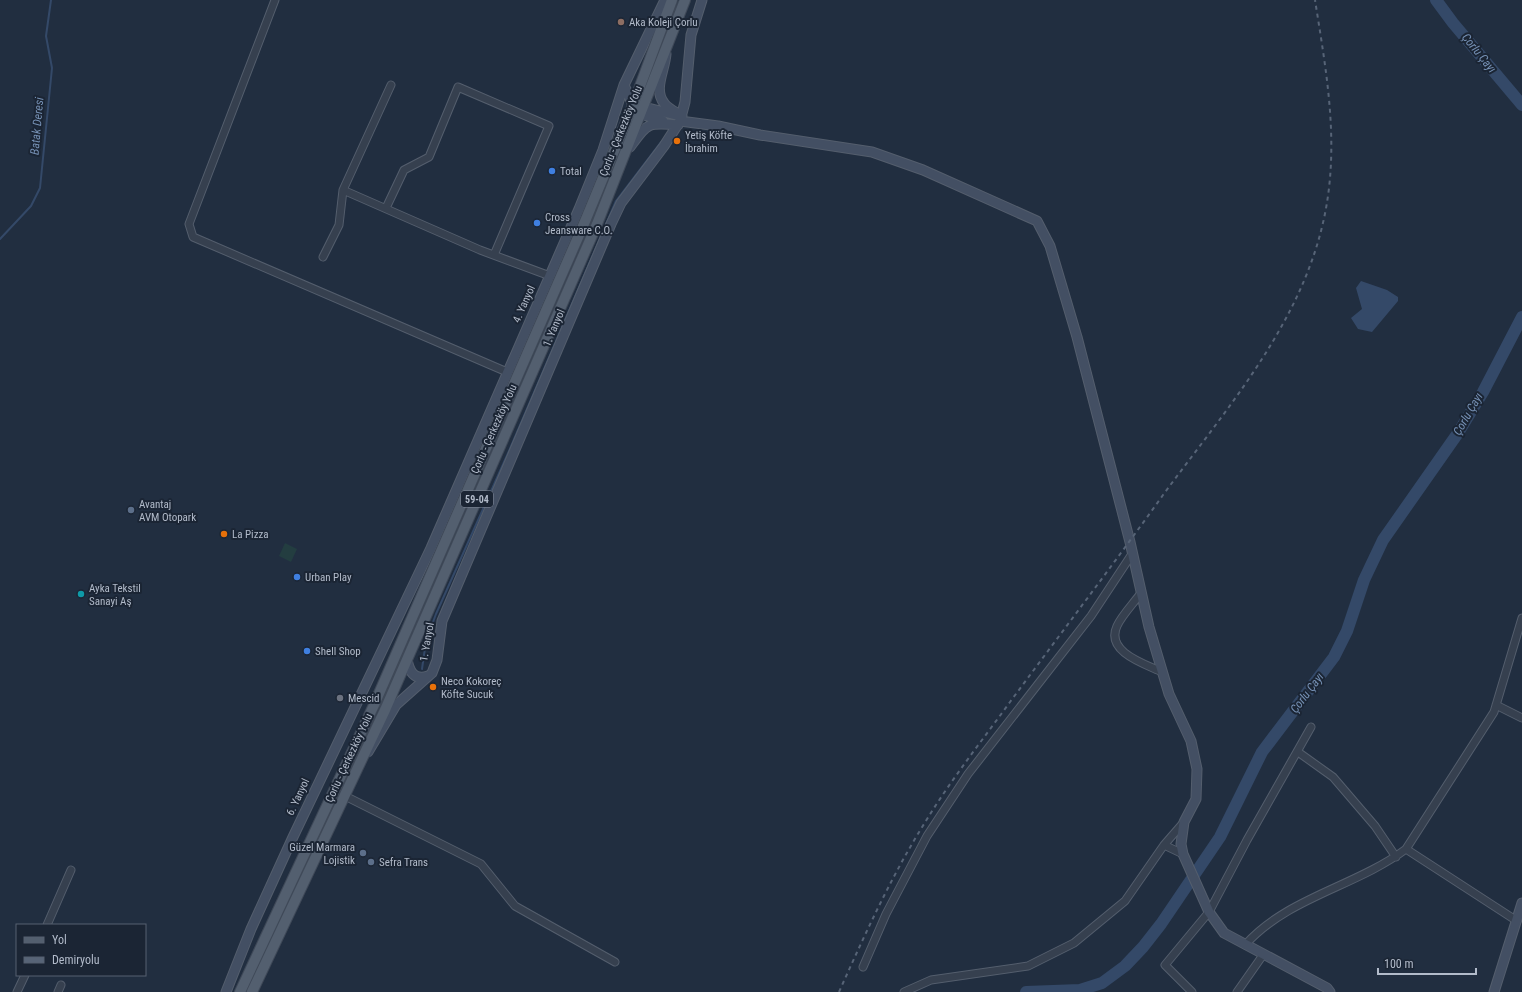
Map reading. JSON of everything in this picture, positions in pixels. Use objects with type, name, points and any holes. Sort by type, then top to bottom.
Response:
[{"type":"main road","name":"4. Yanyol","points":[[400,615],[550,276],[603,150],[624,85],[665,0]]},
{"type":"main road","name":"Çorlu - Çerkezköy Yolu","points":[[240,992],[371,712],[586,219],[633,105],[672,0]]},
{"type":"main road","name":"Çorlu - Çerkezköy Yolu","points":[[252,992],[360,764],[597,224],[685,0]]},
{"type":"main road","name":"1. Yanyol","points":[[360,764],[376,742],[396,705],[432,673],[437,660],[442,621],[611,224],[628,193],[680,121],[685,102],[691,34],[702,0]]},
{"type":"main road","points":[[667,46],[660,93],[664,103],[680,121]]},
{"type":"main road","points":[[624,85],[633,105],[643,110],[680,121]]},
{"type":"main road","points":[[625,153],[646,126],[656,123],[680,121],[705,123],[760,135],[872,152],[923,170],[1037,221],[1050,246],[1077,337],[1141,593],[1168,694],[1191,741],[1197,769],[1196,799],[1184,822],[1181,844],[1183,854],[1209,912],[1224,933],[1327,988],[1330,992]]},
{"type":"main road","points":[[603,150],[609,139],[625,124]]},
{"type":"main road","points":[[400,615],[436,562]]},
{"type":"main road","name":"6. Yanyol","points":[[226,992],[251,929],[293,837],[400,615]]},
{"type":"main road","name":"1. Yanyol","points":[[407,659],[410,670],[415,676],[423,678],[432,673]]},
{"type":"main road","points":[[1494,992],[1522,903]]},
{"type":"street","points":[[275,0],[189,224],[193,237],[507,372]]},
{"type":"street","points":[[323,257],[339,225],[344,190],[391,85]]},
{"type":"street","points":[[386,208],[404,170],[429,157],[458,87],[549,126],[494,255]]},
{"type":"street","points":[[344,190],[494,255],[550,276]]},
{"type":"street","points":[[863,966],[886,914],[927,836],[968,774],[1091,616],[1132,554]]},
{"type":"street","points":[[1141,593],[1117,627],[1115,639],[1122,652],[1162,672]]},
{"type":"street","points":[[1245,945],[1254,934],[1279,915],[1389,862],[1401,853],[1494,712],[1522,618]]},
{"type":"street","points":[[1496,705],[1522,718]]},
{"type":"street","points":[[1192,992],[1165,965],[1209,912],[1247,840],[1311,728]]},
{"type":"street","points":[[1298,752],[1333,777],[1375,826],[1391,848],[1517,921]]},
{"type":"street","points":[[345,796],[481,864],[515,906],[615,962]]},
{"type":"street","points":[[904,992],[931,980],[1028,966],[1074,943],[1125,901],[1164,845],[1184,822]]},
{"type":"street","points":[[1164,845],[1183,854]]},
{"type":"street","points":[[47,924],[71,870]]},
{"type":"street","points":[[1237,992],[1264,955]]},
{"type":"street","points":[[17,992],[25,976]]},
{"type":"green space","points":[[285,543],[297,549],[291,562],[279,556]]},
{"type":"water","points":[[1361,281],[1387,290],[1398,297],[1398,301],[1372,332],[1358,329],[1351,318],[1362,309],[1356,288]]},
{"type":"waterway","name":"Batak Deresi","points":[[0,239],[31,206],[40,188],[52,68],[46,36],[51,0]]},
{"type":"waterway","name":"Çorlu Çayı","points":[[1436,0],[1453,23],[1522,105]]},
{"type":"waterway","points":[[422,669],[426,641],[436,614],[509,451],[616,201],[661,142]]},
{"type":"waterway","name":"Çorlu Çayı","points":[[1026,992],[1080,990],[1102,983],[1125,966],[1143,947],[1161,924],[1220,837],[1262,752],[1334,657],[1347,631],[1364,580],[1383,540],[1458,433],[1483,392],[1522,317]]},
{"type":"railway","points":[[839,992],[889,885],[934,808],[977,747],[1234,401],[1277,335],[1295,300],[1310,264],[1322,227],[1328,198],[1331,170],[1330,113],[1324,57],[1315,0]]},
{"type":"place","name":"Aka Koleji Çorlu","points":[[621,22]]},
{"type":"place","name":"Yetiş Köfte İbrahim","points":[[677,141]]},
{"type":"place","name":"Total","points":[[552,171]]},
{"type":"place","name":"Cross Jeansware C.O.","points":[[537,223]]},
{"type":"place","name":"Avantaj AVM Otopark","points":[[131,510]]},
{"type":"place","name":"La Pizza","points":[[224,534]]},
{"type":"place","name":"Urban Play","points":[[297,577]]},
{"type":"place","name":"Ayka Tekstil Sanayi Aş","points":[[81,594]]},
{"type":"place","name":"Shell Shop","points":[[307,651]]},
{"type":"place","name":"Neco Kokoreç Köfte Sucuk","points":[[433,687]]},
{"type":"place","name":"Mescid","points":[[340,698]]},
{"type":"place","name":"Güzel Marmara Lojistik","points":[[363,853]]},
{"type":"place","name":"Sefra Trans","points":[[371,862]]}]
